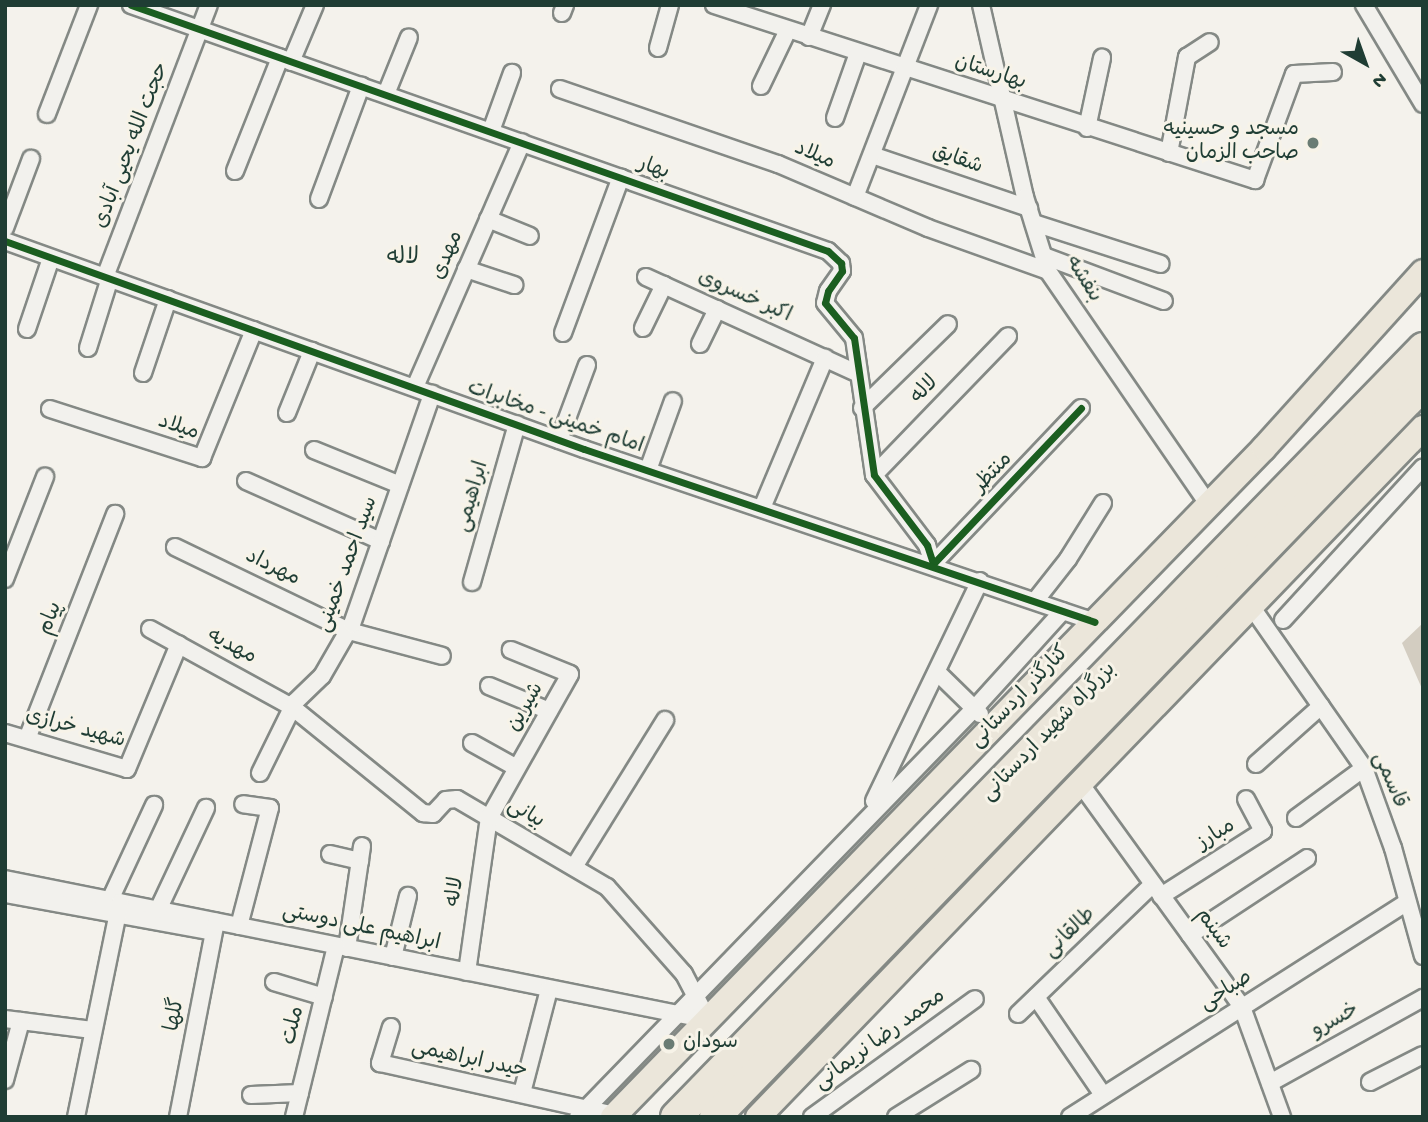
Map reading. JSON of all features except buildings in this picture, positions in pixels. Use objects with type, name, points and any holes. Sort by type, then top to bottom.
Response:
[{"type":"highway","name":"بزرگراه شهید اردستانی","points":[[676,1117],[1423,348]]},
{"type":"highway","name":"بزرگراه شهید اردستانی","points":[[721,1112],[1423,385]]},
{"type":"highway","points":[[1243,572],[1423,403]]},
{"type":"main road","name":"کنارگذر اردستانی","points":[[614,1116],[1209,505],[1423,272]]},
{"type":"main road","points":[[765,1114],[1251,606],[1417,444]]},
{"type":"street","points":[[47,114],[89,5]]},
{"type":"street","name":"بهار","points":[[131,5],[828,251],[842,271],[828,291],[825,303],[854,338],[862,408],[874,475],[927,545],[933,564]]},
{"type":"street","name":"حجت الله یحیی آبادی","points":[[88,348],[107,278],[209,5]]},
{"type":"street","points":[[236,171],[286,60],[315,5]]},
{"type":"street","points":[[658,48],[670,5]]},
{"type":"street","name":"بهارستان","points":[[714,5],[1087,128],[1255,180],[1294,74],[1333,72]]},
{"type":"street","points":[[809,37],[822,5]]},
{"type":"street","points":[[855,197],[929,5]]},
{"type":"street","name":"بنفشه","points":[[981,5],[1031,216],[1046,263],[1209,505]]},
{"type":"street","points":[[1364,5],[1423,104]]},
{"type":"street","points":[[761,86],[788,30]]},
{"type":"street","points":[[386,94],[409,37]]},
{"type":"street","points":[[1169,153],[1187,57],[1210,42]]},
{"type":"street","points":[[835,118],[858,53]]},
{"type":"street","points":[[1087,128],[1102,58]]},
{"type":"street","points":[[491,131],[512,73]]},
{"type":"street","points":[[319,199],[361,86]]},
{"type":"street","name":"میلاد","points":[[560,89],[778,164],[855,197],[1164,301]]},
{"type":"street","name":"مهدی","points":[[415,387],[522,142]]},
{"type":"street","name":"شقایق","points":[[872,155],[1161,264]]},
{"type":"street","points":[[5,228],[31,159]]},
{"type":"street","points":[[563,333],[621,177]]},
{"type":"street","points":[[488,219],[530,236]]},
{"type":"street","name":"امام خمینی - مخابرات","points":[[5,241],[559,440],[933,564],[1095,622]]},
{"type":"street","points":[[27,329],[51,258]]},
{"type":"street","points":[[467,269],[514,285]]},
{"type":"street","name":"اکبر خسروی","points":[[646,277],[859,374]]},
{"type":"street","points":[[643,328],[664,285]]},
{"type":"street","points":[[143,373],[168,299]]},
{"type":"street","points":[[700,344],[717,309]]},
{"type":"street","points":[[862,408],[948,324]]},
{"type":"street","name":"میلاد","points":[[50,409],[202,458],[254,330]]},
{"type":"street","name":"لاله","points":[[874,475],[1008,336]]},
{"type":"street","points":[[287,413],[312,351]]},
{"type":"street","points":[[762,508],[825,358]]},
{"type":"street","points":[[559,440],[587,365]]},
{"type":"street","name":"سید احمد خمینی","points":[[260,773],[292,707],[321,676],[349,631],[432,394]]},
{"type":"street","points":[[648,470],[673,401]]},
{"type":"street","name":"منتظر","points":[[933,564],[1081,408]]},
{"type":"street","name":"ابراهیمی","points":[[472,582],[517,425]]},
{"type":"street","points":[[314,450],[400,485]]},
{"type":"street","points":[[1283,621],[1423,467]]},
{"type":"street","points":[[5,579],[45,477]]},
{"type":"street","points":[[246,481],[381,541]]},
{"type":"street","points":[[1035,601],[1068,559],[1103,503]]},
{"type":"street","name":"پیام","points":[[27,739],[115,514]]},
{"type":"street","name":"مهرداد","points":[[175,547],[349,631],[442,656]]},
{"type":"street","points":[[869,813],[980,581]]},
{"type":"street","name":"قاسمی","points":[[1251,606],[1364,768],[1423,956]]},
{"type":"street","points":[[582,1113],[869,813],[974,709],[1063,611]]},
{"type":"street","name":"مهدیه","points":[[150,629],[292,707]]},
{"type":"street","name":"شهید خرازی","points":[[5,733],[127,769],[179,644]]},
{"type":"street","name":"شیرین","points":[[489,818],[570,674],[511,650]]},
{"type":"street","points":[[937,671],[993,727]]},
{"type":"street","points":[[489,687],[549,711]]},
{"type":"street","points":[[1256,764],[1321,706]]},
{"type":"street","name":"بیانی","points":[[292,707],[423,813],[433,814],[446,800],[457,799],[607,887],[684,974],[708,1020]]},
{"type":"street","points":[[574,867],[665,720]]},
{"type":"street","points":[[472,743],[517,768]]},
{"type":"street","points":[[1296,818],[1364,768]]},
{"type":"street","name":"شبنم","points":[[1080,783],[1242,1007],[1282,1117]]},
{"type":"street","name":"مبارز","points":[[1157,890],[1264,831],[1246,799]]},
{"type":"street","points":[[239,926],[270,808],[243,804]]},
{"type":"street","points":[[76,1117],[116,906],[154,805]]},
{"type":"street","points":[[158,910],[206,808]]},
{"type":"street","name":"لاله","points":[[467,972],[489,818]]},
{"type":"street","name":"ملت","points":[[294,1117],[324,997],[342,947],[361,854],[330,854]]},
{"type":"street","points":[[1189,935],[1307,858]]},
{"type":"street","name":"ابراهیم علی دوستی","points":[[5,879],[116,906],[158,910],[215,927],[239,926],[708,1020]]},
{"type":"street","points":[[796,889],[820,904]]},
{"type":"street","name":"طالقانی","points":[[1018,1014],[1157,890]]},
{"type":"street","points":[[5,894],[116,906],[215,927]]},
{"type":"street","points":[[393,957],[408,896]]},
{"type":"street","name":"صباحی","points":[[1070,1117],[1407,902]]},
{"type":"street","name":"گلها","points":[[178,1117],[215,927]]},
{"type":"street","points":[[274,982],[324,997]]},
{"type":"street","points":[[522,1093],[550,989]]},
{"type":"street","points":[[1036,997],[1103,1095]]},
{"type":"street","name":"خسرو","points":[[1269,1083],[1423,998]]},
{"type":"street","name":"محمد رضا نریمانی","points":[[812,1117],[975,999]]},
{"type":"street","points":[[5,1080],[13,1020],[92,1030]]},
{"type":"street","name":"حیدر ابراهیمی","points":[[391,1027],[380,1063],[522,1093],[582,1113],[614,1116]]},
{"type":"street","points":[[1370,1082],[1423,1055]]},
{"type":"street","points":[[896,1117],[971,1070]]},
{"type":"street","points":[[251,1095],[300,1093]]},
{"type":"cycle path","points":[[131,5],[828,251],[841,263],[842,271],[828,291],[825,303],[854,338],[874,475],[927,545],[933,564],[1081,408]]},
{"type":"cycle path","points":[[5,241],[584,449],[1095,622]]},
{"type":"place","name":"مسجد و حسینیه صاحب الزمان","points":[[1313,143]]},
{"type":"place","name":"سودان","points":[[669,1044]]},
{"type":"district","name":"لاله","points":[[403,259]]}]
